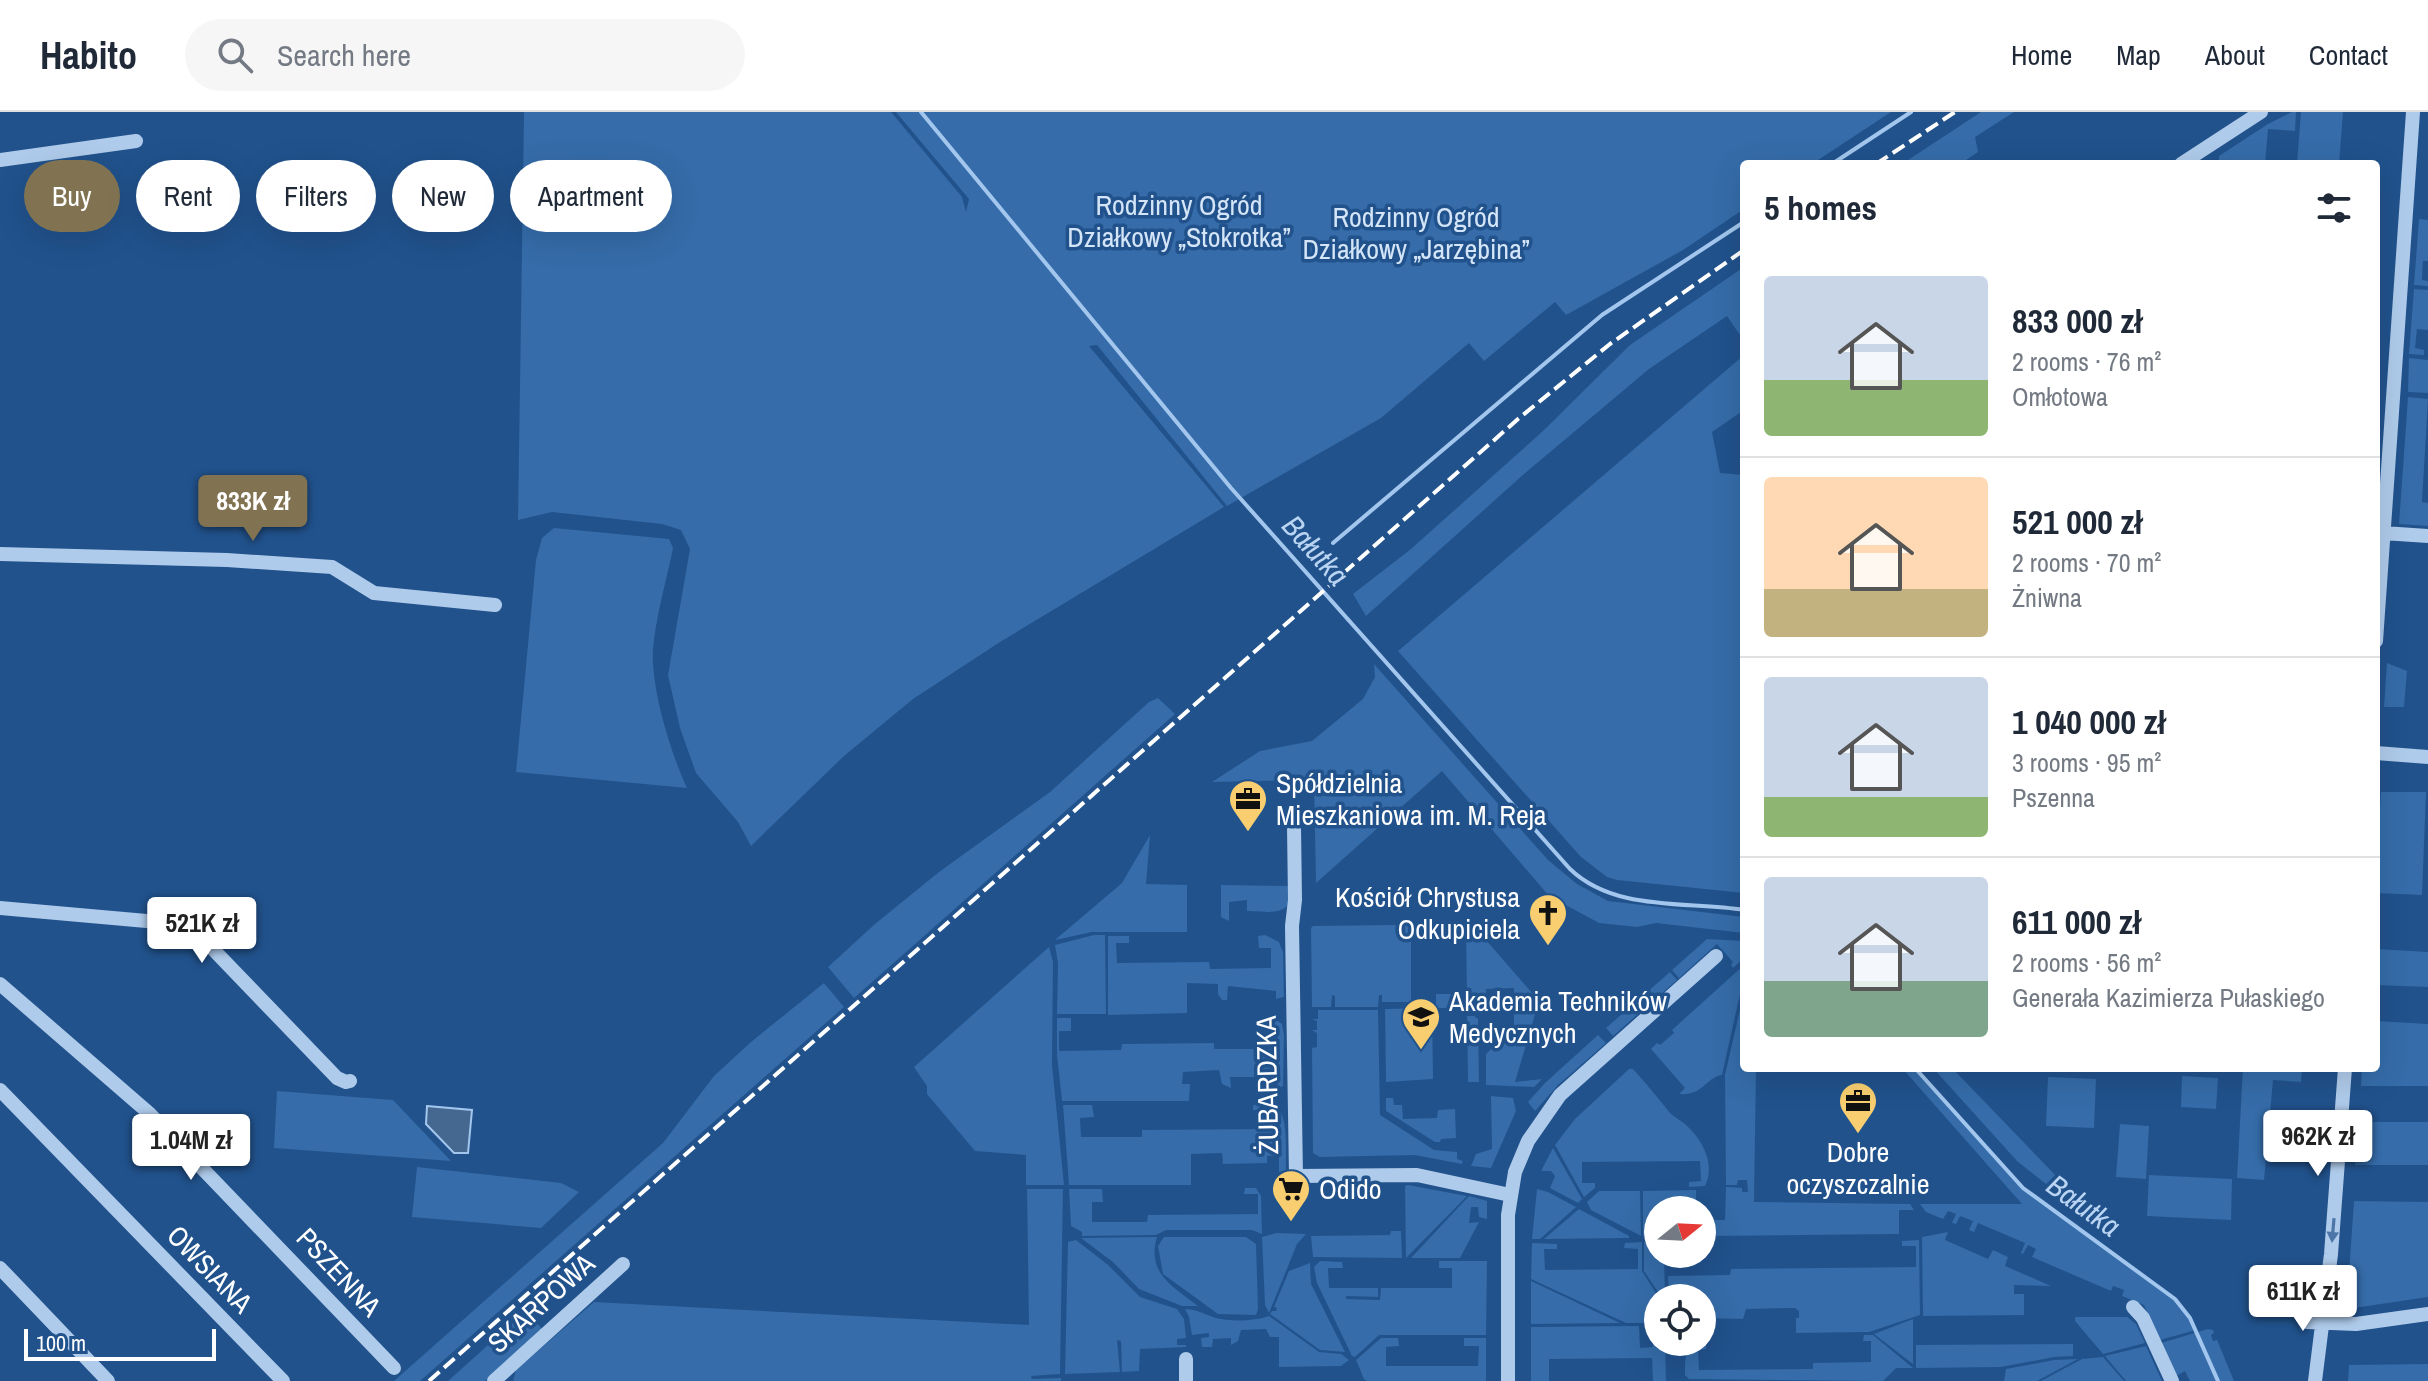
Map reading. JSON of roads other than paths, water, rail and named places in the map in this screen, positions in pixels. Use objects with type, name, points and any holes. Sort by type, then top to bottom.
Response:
[{"type":"street","points":[[2187,160],[2261,112]]},
{"type":"street","points":[[2380,579],[2413,112]]},
{"type":"street","points":[[0,160],[136,141]]},
{"type":"street","points":[[2383,533],[2428,536]]},
{"type":"street","points":[[0,554],[227,560],[332,567],[374,593],[495,605]]},
{"type":"street","points":[[2380,753],[2428,757]]},
{"type":"street","name":"ŻUBARDZKA","points":[[1294,826],[1295,900],[1292,926],[1296,1176],[1417,1175],[1510,1195]]},
{"type":"street","points":[[0,908],[181,926],[207,943],[337,1078],[350,1081]]},
{"type":"street","points":[[1508,1381],[1508,1215],[1515,1172],[1528,1141],[1560,1095],[1716,956]]},
{"type":"street","name":"PSZENNA","points":[[0,984],[166,1129],[394,1368]]},
{"type":"street","points":[[2315,1381],[2324,1323],[2345,1072]]},
{"type":"street","name":"OWSIANA","points":[[0,1090],[283,1381]]},
{"type":"street","name":"SKARPOWA","points":[[494,1381],[623,1264]]},
{"type":"street","points":[[0,1268],[108,1381]]},
{"type":"street","points":[[2133,1307],[2144,1320],[2172,1381]]},
{"type":"street","points":[[2307,1322],[2356,1324],[2428,1314]]},
{"type":"street","points":[[1186,1359],[1186,1381]]},
{"type":"waterway","name":"Bałutka","points":[[921,112],[1231,488],[1570,869],[1588,883],[1630,898],[1740,909]]},
{"type":"waterway","points":[[1838,160],[1911,112]]},
{"type":"waterway","points":[[1333,543],[1602,315],[1740,225]]},
{"type":"waterway","name":"Bałutka","points":[[1919,1072],[2023,1188],[2175,1299],[2190,1318],[2218,1381]]},
{"type":"railway","points":[[1882,160],[1955,112]]},
{"type":"railway","points":[[429,1381],[1518,419],[1610,344],[1740,253]]},
{"type":"place","name":"Spółdzielnia Mieszkaniowa im. M. Reja","points":[[1248,833]]},
{"type":"place","name":"Kościół Chrystusa Odkupiciela","points":[[1548,947]]},
{"type":"place","name":"Akademia Techników Medycznych","points":[[1421,1051]]},
{"type":"place","name":"Dobre oczyszczalnie","points":[[1858,1135]]},
{"type":"place","name":"Odido","points":[[1291,1223]]},
{"type":"park label","name":"Rodzinny Ogród Działkowy „Stokrotka”","points":[[1179,221]]},
{"type":"park label","name":"Rodzinny Ogród Działkowy „Jarzębina”","points":[[1416,233]]}]
